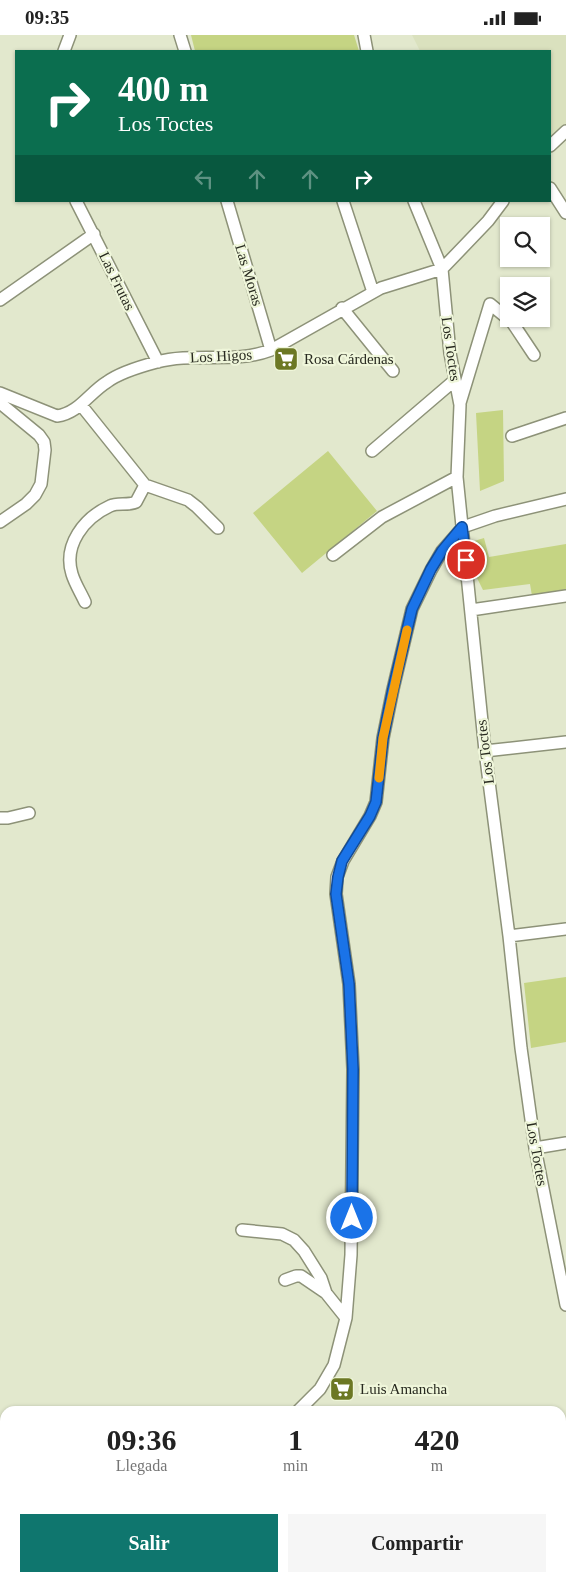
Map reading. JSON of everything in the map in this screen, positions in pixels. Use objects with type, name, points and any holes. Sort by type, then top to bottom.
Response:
[{"type":"street","points":[[64,50],[70,35]]},
{"type":"street","points":[[180,35],[185,50]]},
{"type":"street","points":[[364,35],[367,50]]},
{"type":"street","points":[[551,145],[566,131]]},
{"type":"street","points":[[551,190],[566,213]]},
{"type":"street","name":"Las Frutas","points":[[77,202],[158,362]]},
{"type":"street","name":"Las Moras","points":[[227,202],[272,349]]},
{"type":"street","points":[[343,202],[373,292]]},
{"type":"street","name":"Los Toctes","points":[[414,202],[442,269],[450,353],[460,405],[457,477],[484,751],[509,936],[521,1048],[536,1148],[561,1255],[566,1305]]},
{"type":"street","name":"Los Higos","points":[[0,393],[57,416],[65,415],[81,405],[108,381],[158,362],[188,358],[259,355],[381,288],[442,269],[488,221],[502,202]]},
{"type":"street","points":[[0,300],[94,234]]},
{"type":"street","points":[[460,405],[490,305],[512,321],[534,355]]},
{"type":"street","points":[[342,308],[393,371]]},
{"type":"street","points":[[372,451],[455,380]]},
{"type":"street","points":[[0,403],[39,435],[44,442],[45,451],[41,485],[35,495],[26,504],[0,522]]},
{"type":"street","points":[[81,405],[145,485],[188,500],[218,528]]},
{"type":"street","points":[[512,435],[566,418]]},
{"type":"street","points":[[333,555],[382,517],[457,477]]},
{"type":"street","points":[[86,602],[72,574],[70,559],[74,541],[81,527],[94,515],[111,505],[128,505],[136,502],[145,485]]},
{"type":"street","points":[[303,1406],[320,1389],[334,1365],[346,1318],[351,1255],[353,1069],[349,984],[336,894],[338,877],[342,861],[370,816],[376,802],[383,738],[412,609],[431,569],[442,551],[462,527],[495,516],[566,499]]},
{"type":"street","points":[[471,610],[566,596]]},
{"type":"street","points":[[484,751],[566,742]]},
{"type":"street","points":[[0,818],[29,813]]},
{"type":"street","points":[[509,936],[566,929]]},
{"type":"street","points":[[536,1148],[566,1143]]},
{"type":"street","points":[[242,1230],[282,1234],[294,1240],[321,1278],[326,1293]]},
{"type":"street","points":[[285,1281],[296,1276],[301,1277],[326,1293],[346,1318]]},
{"type":"shaded area","points":[[412,35],[566,35],[566,124],[551,137],[551,50],[420,50]]},
{"type":"green space","points":[[191,35],[354,35],[359,50],[195,50]]},
{"type":"green space","points":[[503,410],[504,481],[480,491],[476,413]]},
{"type":"green space","points":[[328,451],[377,511],[302,573],[253,513]]},
{"type":"green space","points":[[484,538],[489,557],[566,544],[566,590],[532,596],[530,584],[483,590],[475,574],[475,559],[471,542]]},
{"type":"green space","points":[[566,977],[566,1042],[531,1048],[524,983]]},
{"type":"slow traffic","points":[[379,778],[383,738],[407,630]]},
{"type":"place","name":"Rosa Cárdenas","points":[[286,359]]},
{"type":"place","name":"Luis Amancha","points":[[342,1389]]},
{"type":"route","points":[[352,1218],[353,1069],[349,984],[336,894],[338,877],[342,861],[370,816],[376,802],[383,738],[412,609],[431,569],[442,551],[462,527],[466,560]]}]
